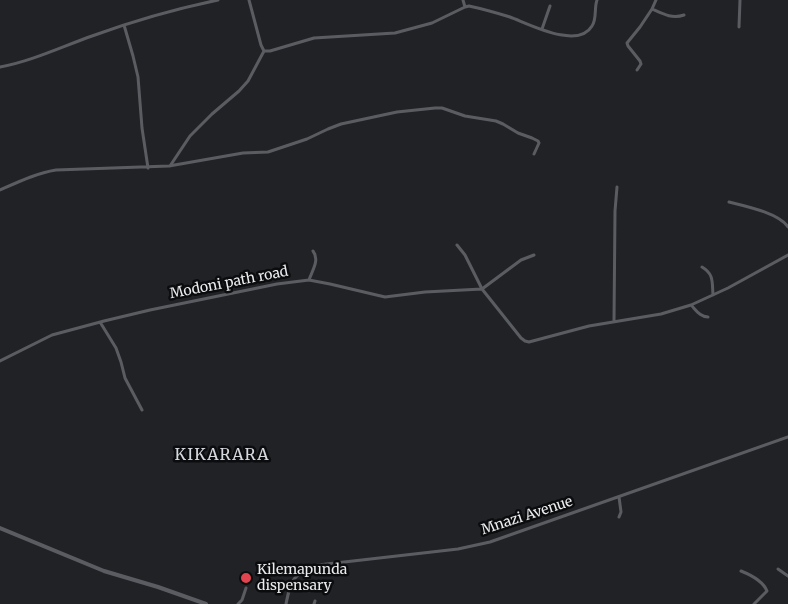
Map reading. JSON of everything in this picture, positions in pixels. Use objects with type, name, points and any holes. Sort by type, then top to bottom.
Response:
[{"type":"street","points":[[0,67],[124,25],[218,0]]},
{"type":"street","points":[[169,166],[190,136],[248,81],[264,51],[249,0]]},
{"type":"street","points":[[463,0],[465,7]]},
{"type":"street","points":[[264,51],[276,51],[314,38],[395,33],[432,23],[465,7],[478,8],[552,33],[571,36],[586,33],[592,28],[595,21],[596,0]]},
{"type":"street","points":[[637,70],[641,64],[640,61],[627,44],[652,9],[656,0]]},
{"type":"street","points":[[739,26],[740,0]]},
{"type":"street","points":[[542,29],[550,6]]},
{"type":"street","points":[[652,9],[672,17],[684,15]]},
{"type":"street","points":[[124,25],[134,56],[138,77],[142,128],[148,168]]},
{"type":"street","points":[[0,190],[32,176],[56,170],[148,168],[244,153],[268,152],[307,139],[341,124],[397,112],[435,108],[442,108],[465,116],[503,124],[518,133],[538,141],[539,143],[534,154]]},
{"type":"street","points":[[614,321],[617,187]]},
{"type":"street","points":[[729,202],[770,215],[784,222],[788,227]]},
{"type":"street","points":[[457,245],[465,255],[482,289],[525,342],[589,326],[661,314],[691,305],[728,288],[788,255]]},
{"type":"street","points":[[309,280],[316,258],[316,254],[313,251]]},
{"type":"street","points":[[482,289],[521,260],[534,256]]},
{"type":"street","points":[[702,267],[710,274],[713,295]]},
{"type":"street","name":"Modoni path road","points":[[0,361],[52,335],[150,310],[278,284],[309,280],[384,298],[425,292],[482,289]]},
{"type":"street","points":[[691,305],[701,316],[708,317]]},
{"type":"street","points":[[100,322],[116,348],[124,378],[142,410]]},
{"type":"street","name":"Mnazi Avenue","points":[[286,604],[292,580],[299,574],[318,565],[458,549],[509,536],[788,437]]},
{"type":"street","points":[[618,497],[621,512],[619,517]]},
{"type":"street","points":[[0,528],[104,571],[206,604]]},
{"type":"street","points":[[778,569],[788,576]]},
{"type":"street","points":[[741,571],[752,576],[766,588],[765,594],[754,604]]},
{"type":"street","points":[[238,604],[242,600],[246,588]]},
{"type":"place","name":"Kilemapunda dispensary","points":[[246,578]]},
{"type":"district","name":"KIKARARA","points":[[222,455]]}]
